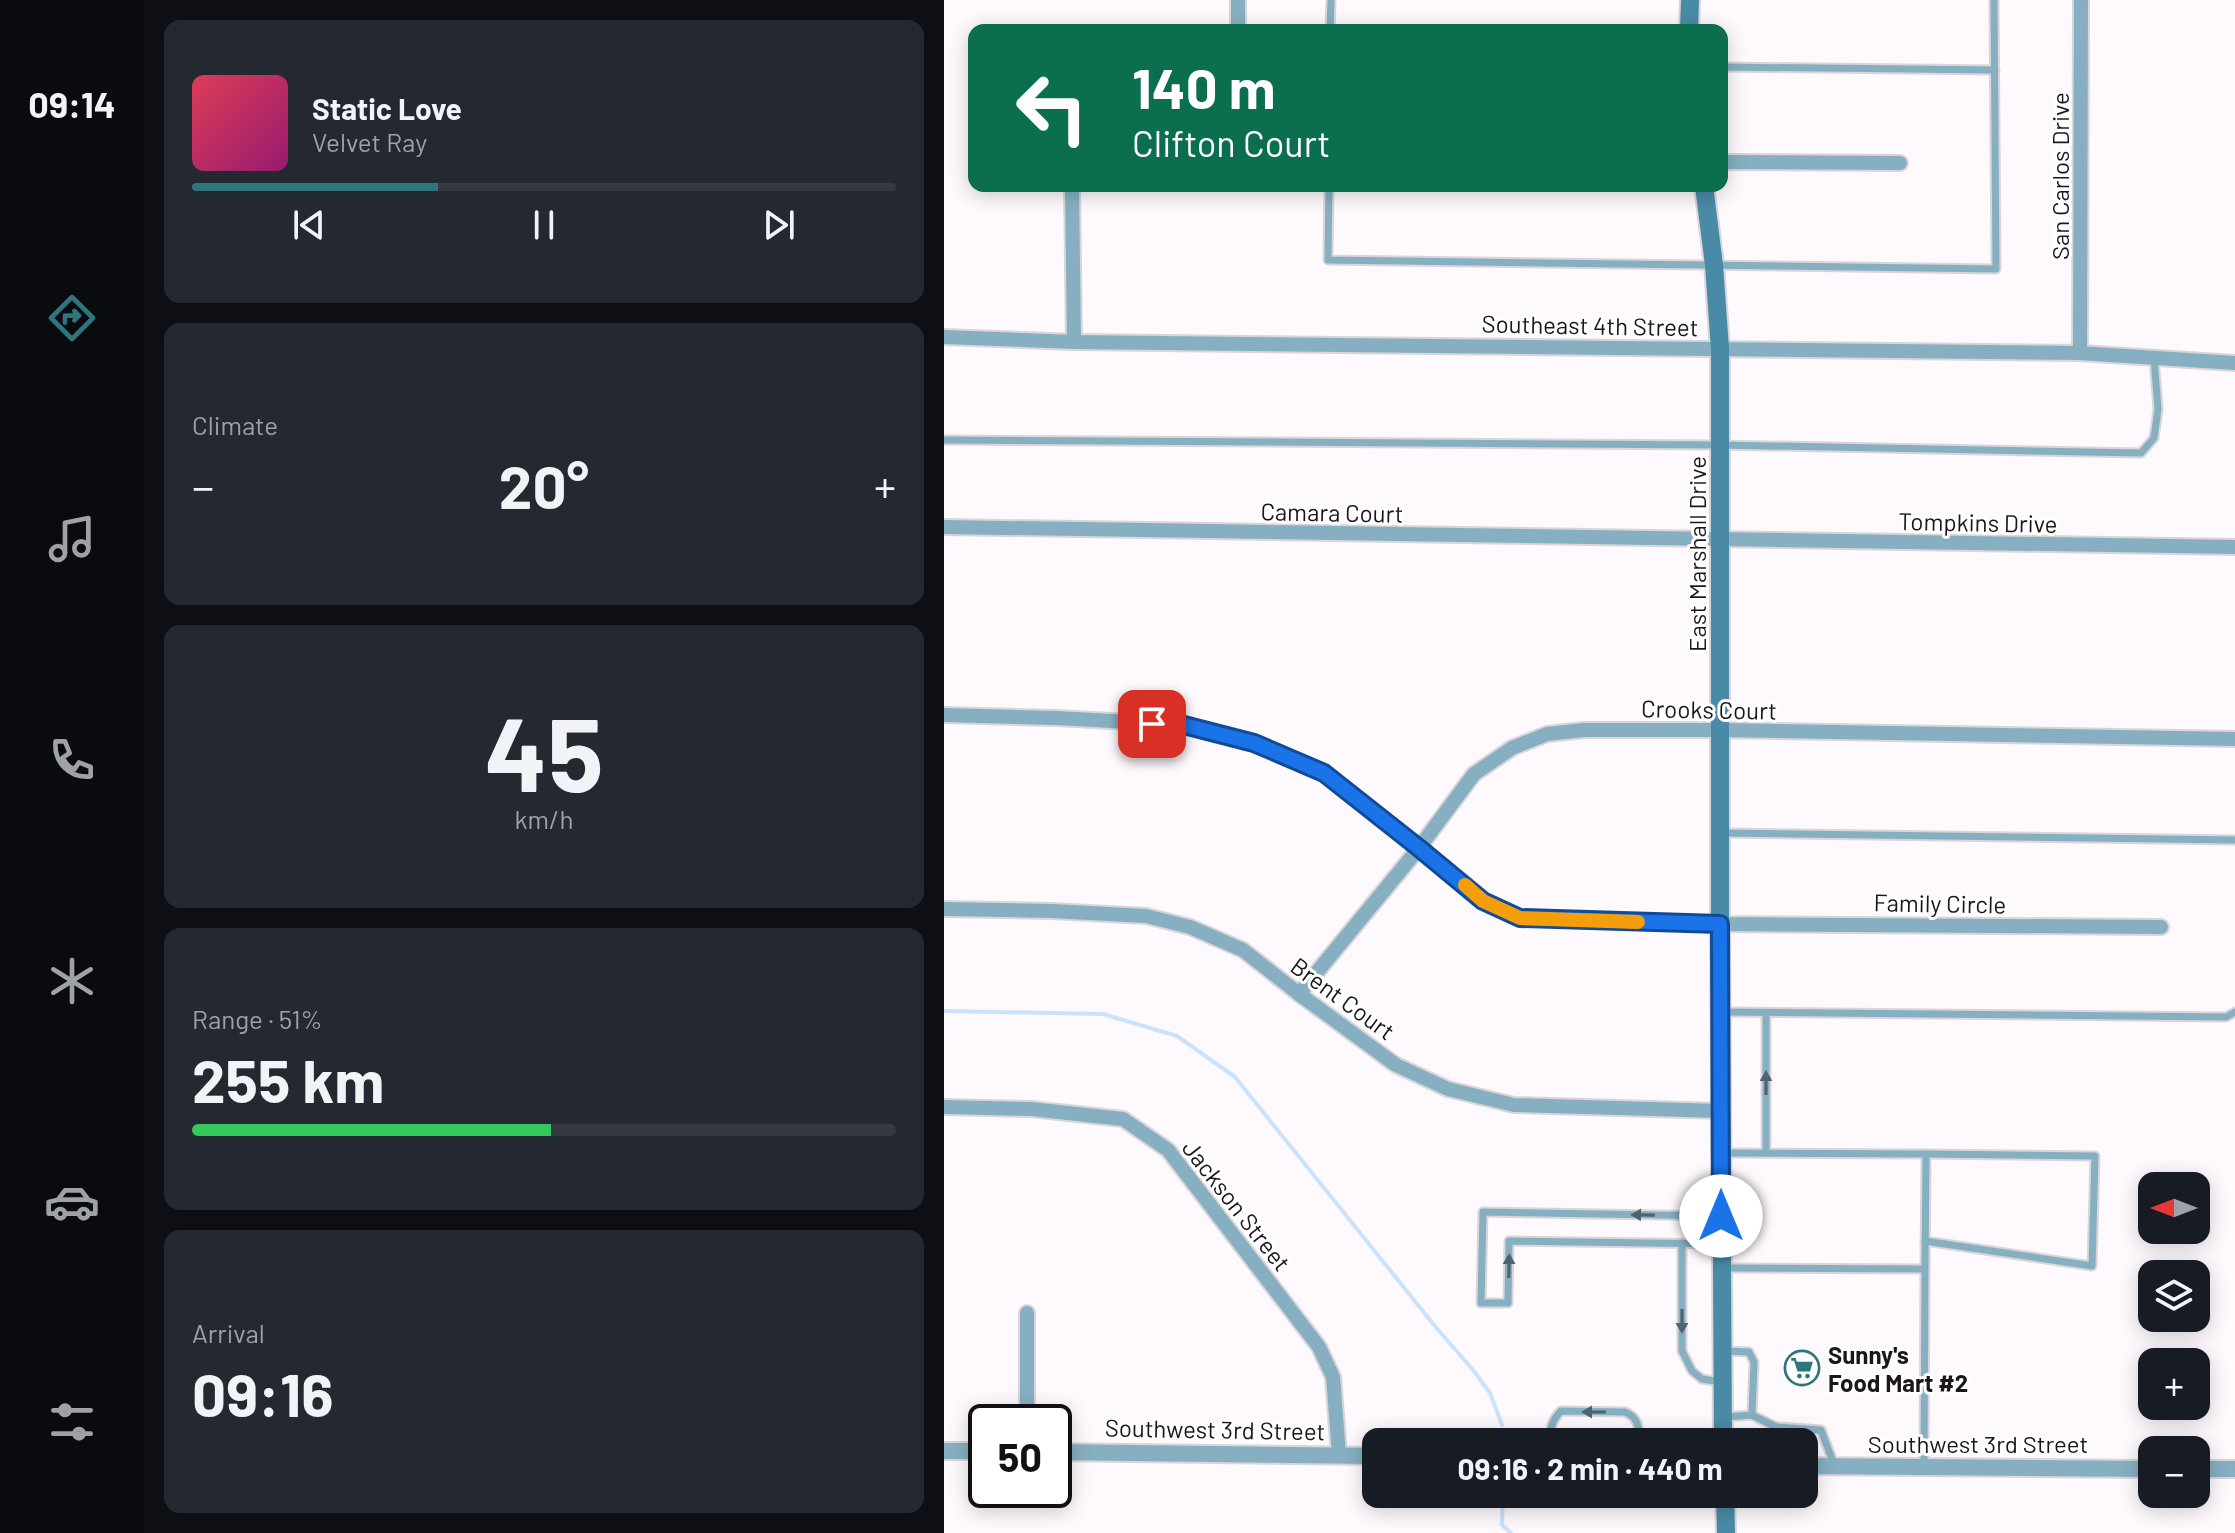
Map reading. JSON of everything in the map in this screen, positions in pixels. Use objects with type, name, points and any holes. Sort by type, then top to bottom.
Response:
[{"type":"main road","points":[[1689,24],[1690,0]]},
{"type":"main road","name":"East Marshall Drive","points":[[1705,192],[1720,349],[1723,1428]]},
{"type":"main road","points":[[1725,1508],[1726,1533]]},
{"type":"street","points":[[1238,0],[1238,24]]},
{"type":"street","name":"San Carlos Drive","points":[[2080,353],[2081,0]]},
{"type":"street","points":[[1728,162],[1900,163]]},
{"type":"street","points":[[1072,192],[1074,342]]},
{"type":"street","name":"Southeast 4th Street","points":[[944,337],[1074,342],[2080,353],[2235,363]]},
{"type":"street","name":"Camara Court","points":[[944,527],[1720,540]]},
{"type":"street","name":"Tompkins Drive","points":[[1720,540],[2235,547]]},
{"type":"street","name":"Family Circle","points":[[944,715],[1184,725],[1254,743],[1324,773],[1483,901],[1520,918],[1720,924],[2161,927]]},
{"type":"street","name":"Crooks Court","points":[[1299,994],[1419,848],[1474,774],[1512,748],[1547,734],[1584,730],[1720,730],[2235,739]]},
{"type":"street","name":"Brent Court","points":[[944,909],[1146,916],[1190,927],[1243,950],[1396,1065],[1448,1089],[1514,1105],[1721,1111]]},
{"type":"street","name":"Jackson Street","points":[[944,1107],[1031,1109],[1123,1119],[1168,1150],[1319,1347],[1333,1377],[1339,1454]]},
{"type":"street","points":[[1027,1313],[1027,1404]]},
{"type":"street","points":[[944,1451],[968,1451]]},
{"type":"street","name":"Southwest 3rd Street","points":[[1072,1452],[1362,1455]]},
{"type":"street","name":"Southwest 3rd Street","points":[[1818,1466],[2138,1469]]},
{"type":"street","points":[[2210,1469],[2235,1469]]},
{"type":"lane","points":[[1330,24],[1331,0]]},
{"type":"lane","points":[[1329,192],[1328,260],[1996,269],[1994,0]]},
{"type":"lane","points":[[1728,67],[1995,70]]},
{"type":"lane","points":[[944,440],[1720,445],[2141,453],[2154,438],[2158,409],[2154,358]]},
{"type":"lane","points":[[1720,833],[2235,840]]},
{"type":"lane","points":[[1720,1012],[2226,1017],[2235,1012]]},
{"type":"lane","points":[[1766,1013],[1766,1153]]},
{"type":"lane","points":[[1721,1153],[2095,1156],[2092,1266],[1925,1241]]},
{"type":"lane","points":[[1924,1467],[1926,1154]]},
{"type":"lane","points":[[1721,1216],[1483,1212],[1481,1303],[1508,1303],[1509,1241],[1722,1244]]},
{"type":"lane","points":[[1682,1243],[1682,1351],[1692,1371],[1702,1379],[1722,1383]]},
{"type":"lane","points":[[1722,1268],[1925,1269]]},
{"type":"lane","points":[[1722,1351],[1749,1352],[1754,1362],[1752,1415]]},
{"type":"lane","points":[[1550,1428],[1561,1411],[1625,1412],[1633,1415],[1638,1428]]},
{"type":"lane","points":[[1723,1417],[1752,1415],[1776,1427],[1821,1430],[1835,1466]]},
{"type":"waterway","points":[[944,1011],[1103,1014],[1177,1036],[1235,1077],[1473,1370],[1490,1393],[1502,1425]]},
{"type":"waterway","points":[[1503,1508],[1502,1525],[1511,1533]]},
{"type":"slow traffic","points":[[1465,885],[1483,901],[1520,918],[1638,922]]},
{"type":"place","name":"Sunny's Food Mart #2","points":[[1802,1368]]},
{"type":"route","points":[[1152,724],[1184,725],[1254,743],[1324,773],[1483,901],[1520,918],[1720,924],[1721,1216]]}]
